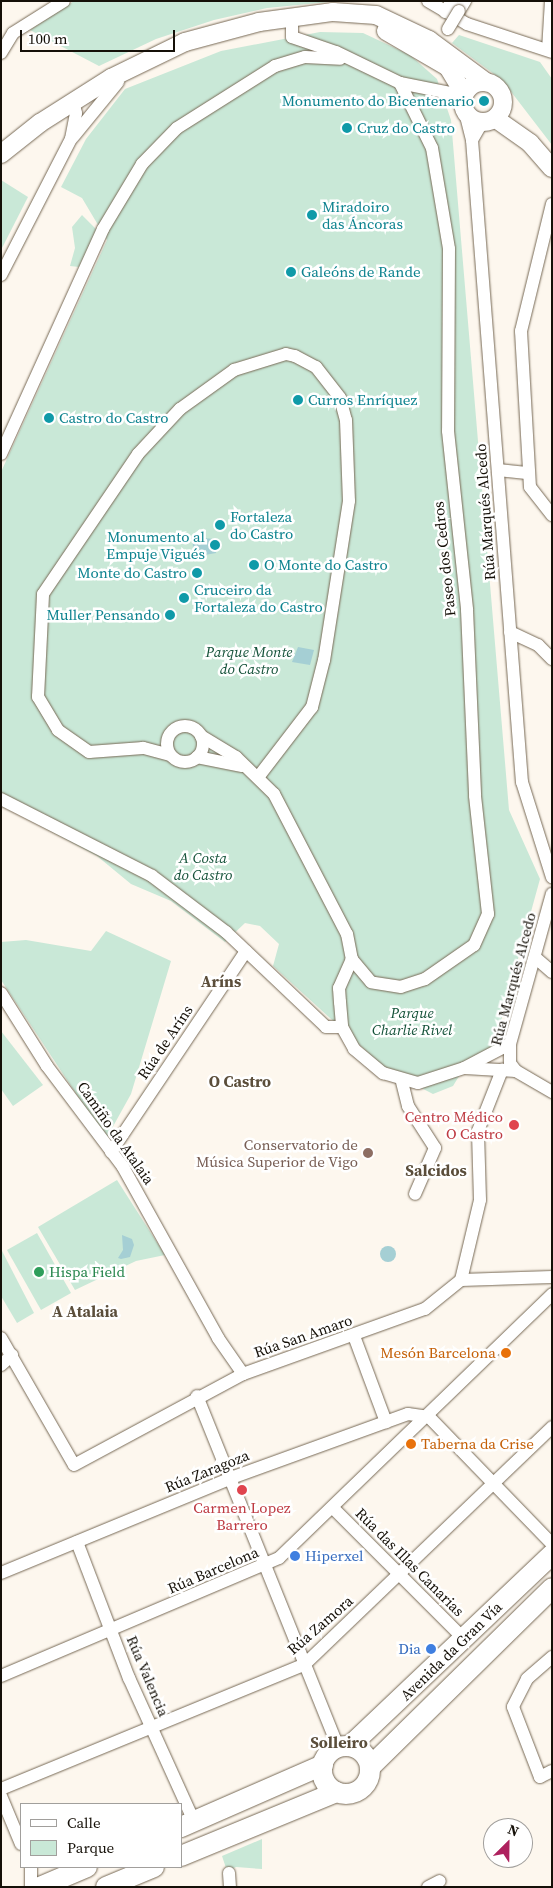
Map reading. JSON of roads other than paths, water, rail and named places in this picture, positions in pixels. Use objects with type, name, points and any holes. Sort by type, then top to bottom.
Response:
[{"type":"main road","points":[[1,154],[73,101],[185,42],[267,20],[365,13],[402,25],[438,45],[486,82],[497,88],[503,99],[527,130],[530,143]]},
{"type":"main road","points":[[73,101],[89,98],[118,82],[191,48],[292,25],[348,20],[379,27],[438,60],[456,75],[465,91],[465,112],[489,121],[530,143],[552,168]]},
{"type":"main road","points":[[465,91],[486,82]]},
{"type":"main road","points":[[489,121],[503,99]]},
{"type":"main road","name":"Avenida da Gran Vía","points":[[188,1824],[322,1765],[464,1639],[552,1554]]},
{"type":"main road","name":"Avenida da Gran Vía","points":[[182,1856],[336,1792],[361,1789],[370,1767],[552,1588]]},
{"type":"main road","points":[[344,1747],[364,1753],[370,1767]]},
{"type":"main road","points":[[322,1765],[325,1781],[336,1792]]},
{"type":"main road","points":[[40,1887],[85,1868]]},
{"type":"main road","points":[[106,1887],[152,1868]]},
{"type":"street","points":[[1,53],[13,33],[64,1]]},
{"type":"street","points":[[438,45],[448,29],[447,5],[550,51],[551,1]]},
{"type":"street","points":[[292,25],[292,37],[400,84],[465,91]]},
{"type":"street","points":[[1,454],[103,229],[142,164],[177,128],[275,66],[305,57],[350,61]]},
{"type":"street","points":[[1,275],[71,139],[118,82]]},
{"type":"street","name":"Paseo dos Cedros","points":[[352,959],[371,982],[387,987],[409,985],[425,979],[474,945],[488,914],[475,796],[467,610],[448,431],[449,249],[432,148],[400,84]]},
{"type":"street","points":[[71,139],[76,113],[73,101]]},
{"type":"street","name":"Rúa Marqués Alcedo","points":[[465,112],[472,140],[523,788],[547,844],[552,877]]},
{"type":"street","points":[[472,140],[489,121]]},
{"type":"street","points":[[552,204],[521,331],[530,487],[552,515]]},
{"type":"street","points":[[286,354],[295,356],[316,367],[340,398],[346,420],[349,501],[324,660],[312,707],[254,772],[197,757],[184,762],[170,755],[143,748],[89,752],[58,730],[38,697],[43,594],[138,454],[180,409],[234,370],[286,354]]},
{"type":"street","points":[[498,470],[529,473]]},
{"type":"street","points":[[510,632],[538,645],[552,659]]},
{"type":"street","points":[[170,755],[167,743],[174,730],[188,726],[254,772],[274,794],[347,934],[352,959],[340,988],[342,1027],[369,1063],[402,1082],[418,1083],[464,1068],[510,1044]]},
{"type":"street","points":[[197,757],[202,747],[201,736]]},
{"type":"street","points":[[1,799],[152,876],[246,951],[326,1027],[342,1027]]},
{"type":"street","name":"Rúa Marqués Alcedo","points":[[516,1071],[510,1063],[510,1044],[536,959],[552,894]]},
{"type":"street","name":"Rúa de Aríns","points":[[111,1152],[246,951]]},
{"type":"street","points":[[536,959],[552,972]]},
{"type":"street","name":"Camiño da Atalaia","points":[[1,993],[111,1152],[243,1374]]},
{"type":"street","points":[[464,1068],[516,1071],[552,1092]]},
{"type":"street","points":[[502,1070],[478,1131],[480,1200],[461,1280],[552,1277]]},
{"type":"street","points":[[402,1082],[408,1106],[435,1148],[415,1194]]},
{"type":"street","name":"Rúa San Amaro","points":[[7,1355],[74,1465],[197,1396],[243,1374],[354,1336],[425,1309],[461,1280]]},
{"type":"street","name":"Rúa Barcelona","points":[[1,1676],[264,1567],[333,1508],[403,1442],[552,1294]]},
{"type":"street","points":[[354,1336],[390,1420],[403,1442]]},
{"type":"street","points":[[1,1338],[7,1355],[1,1365]]},
{"type":"street","points":[[197,1396],[304,1665],[344,1747]]},
{"type":"street","name":"Rúa Zaragoza","points":[[1,1573],[230,1478],[390,1420],[414,1414],[429,1417]]},
{"type":"street","points":[[429,1417],[552,1544]]},
{"type":"street","name":"Rúa Zamora","points":[[1,1790],[304,1665],[552,1427]]},
{"type":"street","name":"Rúa das Illas Canarias","points":[[333,1508],[398,1576],[464,1639]]},
{"type":"street","name":"Rúa Valencia","points":[[77,1542],[180,1803]]},
{"type":"street","points":[[552,1657],[528,1679],[513,1707],[540,1777],[552,1771]]},
{"type":"street","points":[[1,1796],[20,1842]]},
{"type":"street","name":"Rúa Valencia","points":[[182,1808],[188,1824]]},
{"type":"street","points":[[31,1868],[31,1887]]},
{"type":"street","points":[[230,1873],[230,1887]]},
{"type":"street","points":[[428,1887],[440,1881]]},
{"type":"water","points":[[192,537],[214,539],[216,553],[194,557]]},
{"type":"water","points":[[298,647],[314,650],[310,665],[292,662]]},
{"type":"water","points":[[122,1235],[132,1239],[134,1245],[130,1257],[121,1259],[118,1258],[123,1250]]},
{"type":"water","points":[[388,1246],[394,1248],[396,1254],[394,1260],[388,1262],[382,1260],[380,1254],[382,1248]]},
{"type":"place","name":"Monumento do Bicentenario","points":[[484,101]]},
{"type":"place","name":"Cruz do Castro","points":[[347,128]]},
{"type":"place","name":"Miradoiro das Áncoras","points":[[312,215]]},
{"type":"place","name":"Galeóns de Rande","points":[[291,272]]},
{"type":"place","name":"Curros Enríquez","points":[[298,400]]},
{"type":"place","name":"Castro do Castro","points":[[49,418]]},
{"type":"place","name":"Fortaleza do Castro","points":[[220,525]]},
{"type":"place","name":"Monumento al Empuje Vigués","points":[[215,545]]},
{"type":"place","name":"O Monte do Castro","points":[[254,565]]},
{"type":"place","name":"Monte do Castro","points":[[197,573]]},
{"type":"place","name":"Cruceiro da Fortaleza do Castro","points":[[184,598]]},
{"type":"place","name":"Muller Pensando","points":[[170,615]]},
{"type":"place","name":"Centro Médico O Castro","points":[[514,1125]]},
{"type":"place","name":"Conservatorio de Música Superior de Vigo","points":[[368,1153]]},
{"type":"place","name":"Hispa Field","points":[[39,1272]]},
{"type":"place","name":"Mesón Barcelona","points":[[506,1353]]},
{"type":"place","name":"Taberna da Crise","points":[[411,1444]]},
{"type":"place","name":"Carmen Lopez Barrero","points":[[242,1490]]},
{"type":"place","name":"Hiperxel","points":[[295,1556]]},
{"type":"place","name":"Dia","points":[[431,1649]]},
{"type":"district","name":"Aríns","points":[[221,981]]},
{"type":"district","name":"O Castro","points":[[240,1081]]},
{"type":"district","name":"Salcidos","points":[[436,1170]]},
{"type":"district","name":"A Atalaia","points":[[85,1311]]},
{"type":"district","name":"Solleiro","points":[[339,1742]]},
{"type":"park label","name":"Parque Monte do Castro","points":[[249,660]]},
{"type":"park label","name":"A Costa do Castro","points":[[203,866]]},
{"type":"park label","name":"Parque Charlie Rivel","points":[[412,1020]]}]
